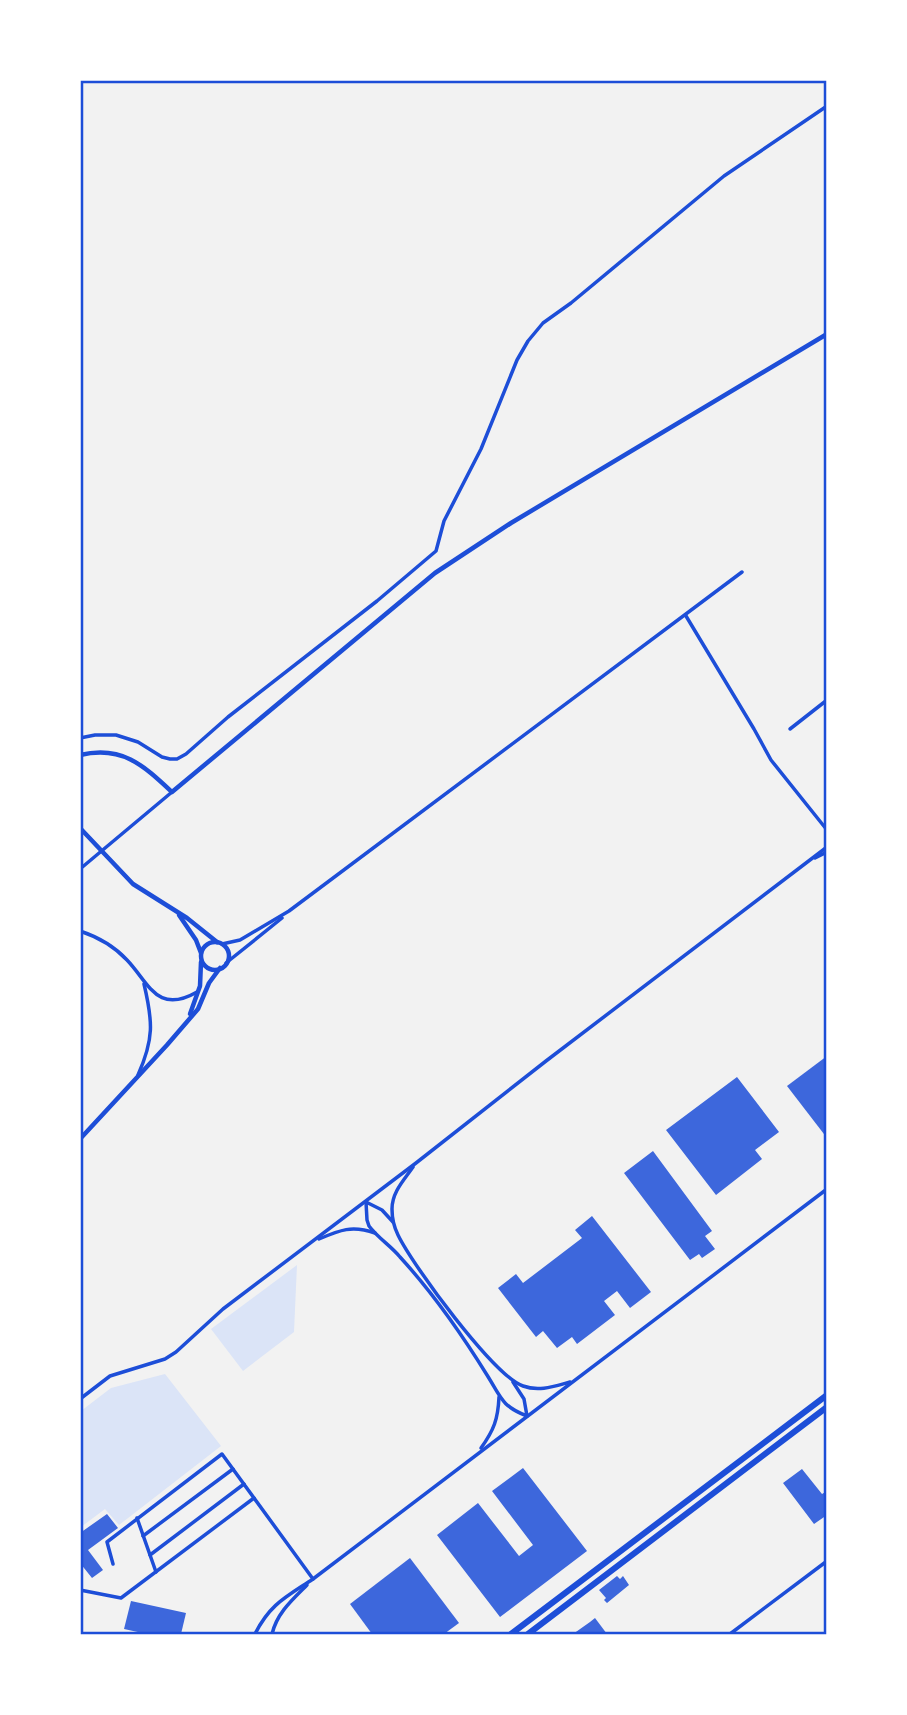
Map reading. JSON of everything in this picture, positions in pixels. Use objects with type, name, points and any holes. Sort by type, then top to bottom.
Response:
[{"type":"main road","points":[[511,1634],[827,1395]]},
{"type":"main road","points":[[528,1634],[827,1407]]},
{"type":"street","points":[[80,738],[88,735],[116,735],[138,742],[162,757],[177,759],[436,551],[444,521],[481,449],[517,360],[528,341],[543,324],[724,176],[827,106]]},
{"type":"street","points":[[80,869],[435,573],[511,523],[827,334]]},
{"type":"street","points":[[186,1023],[199,991],[202,976],[201,955],[207,944],[240,940],[289,911],[742,572]]},
{"type":"street","points":[[685,615],[771,760],[827,830]]},
{"type":"street","points":[[790,729],[827,700]]},
{"type":"street","points":[[80,755],[103,752],[123,755],[136,761],[172,792]]},
{"type":"street","points":[[80,828],[140,889],[162,901],[220,943],[228,952],[226,963]]},
{"type":"street","points":[[80,1399],[110,1376],[165,1359],[176,1352],[223,1309],[804,864],[827,850]]},
{"type":"street","points":[[80,1139],[198,1009],[209,983],[220,968],[289,911]]},
{"type":"street","points":[[177,912],[196,940],[205,965],[208,968],[220,968]]},
{"type":"street","points":[[80,931],[116,949],[150,990],[162,998],[175,1000],[199,991]]},
{"type":"street","points":[[137,1078],[152,1027],[144,982]]},
{"type":"street","points":[[416,1163],[397,1189],[392,1210],[397,1233],[410,1255],[477,1345],[513,1382],[524,1399],[527,1416]]},
{"type":"street","points":[[255,1634],[278,1602],[313,1579],[826,1190]]},
{"type":"street","points":[[366,1202],[382,1210],[393,1222]]},
{"type":"street","points":[[366,1202],[367,1220],[375,1233],[400,1256],[436,1300],[463,1336],[503,1402],[527,1416]]},
{"type":"street","points":[[314,1241],[350,1228],[375,1233]]},
{"type":"street","points":[[513,1382],[540,1389],[572,1381]]},
{"type":"street","points":[[478,1453],[495,1424],[499,1395]]},
{"type":"street","points":[[113,1564],[107,1542],[222,1454],[313,1579]]},
{"type":"street","points":[[143,1536],[233,1469]]},
{"type":"street","points":[[150,1555],[244,1484]]},
{"type":"street","points":[[80,1590],[121,1598],[254,1498]]},
{"type":"street","points":[[137,1518],[156,1572]]},
{"type":"street","points":[[730,1634],[827,1561]]},
{"type":"street","points":[[272,1634],[282,1612],[313,1579]]},
{"type":"shaded area","points":[[297,1265],[294,1332],[243,1371],[211,1329]]},
{"type":"shaded area","points":[[165,1374],[221,1446],[119,1525],[105,1509],[81,1527],[81,1411],[111,1388]]},
{"type":"building","points":[[827,1056],[827,1138],[787,1086]]},
{"type":"building","points":[[737,1077],[779,1132],[755,1150],[762,1159],[716,1195],[666,1130]]},
{"type":"building","points":[[653,1151],[712,1231],[705,1236],[715,1249],[702,1258],[699,1254],[690,1260],[624,1173]]},
{"type":"building","points":[[592,1216],[651,1292],[630,1308],[617,1291],[604,1301],[615,1315],[577,1344],[572,1337],[557,1348],[543,1331],[536,1337],[498,1288],[516,1274],[523,1283],[582,1238],[575,1230]]},
{"type":"building","points":[[523,1468],[587,1551],[500,1617],[437,1535],[478,1503],[519,1556],[533,1545],[492,1491]]},
{"type":"building","points":[[802,1469],[822,1494],[827,1491],[827,1515],[814,1524],[783,1483]]},
{"type":"building","points":[[107,1514],[118,1528],[88,1550],[103,1570],[92,1578],[80,1563],[80,1533]]},
{"type":"building","points":[[410,1558],[459,1623],[444,1634],[372,1634],[350,1604]]},
{"type":"building","points":[[617,1576],[620,1579],[623,1576],[629,1585],[607,1603],[599,1590]]},
{"type":"building","points":[[131,1601],[186,1613],[181,1634],[147,1634],[124,1629]]},
{"type":"building","points":[[595,1618],[607,1634],[573,1634],[590,1622]]}]
